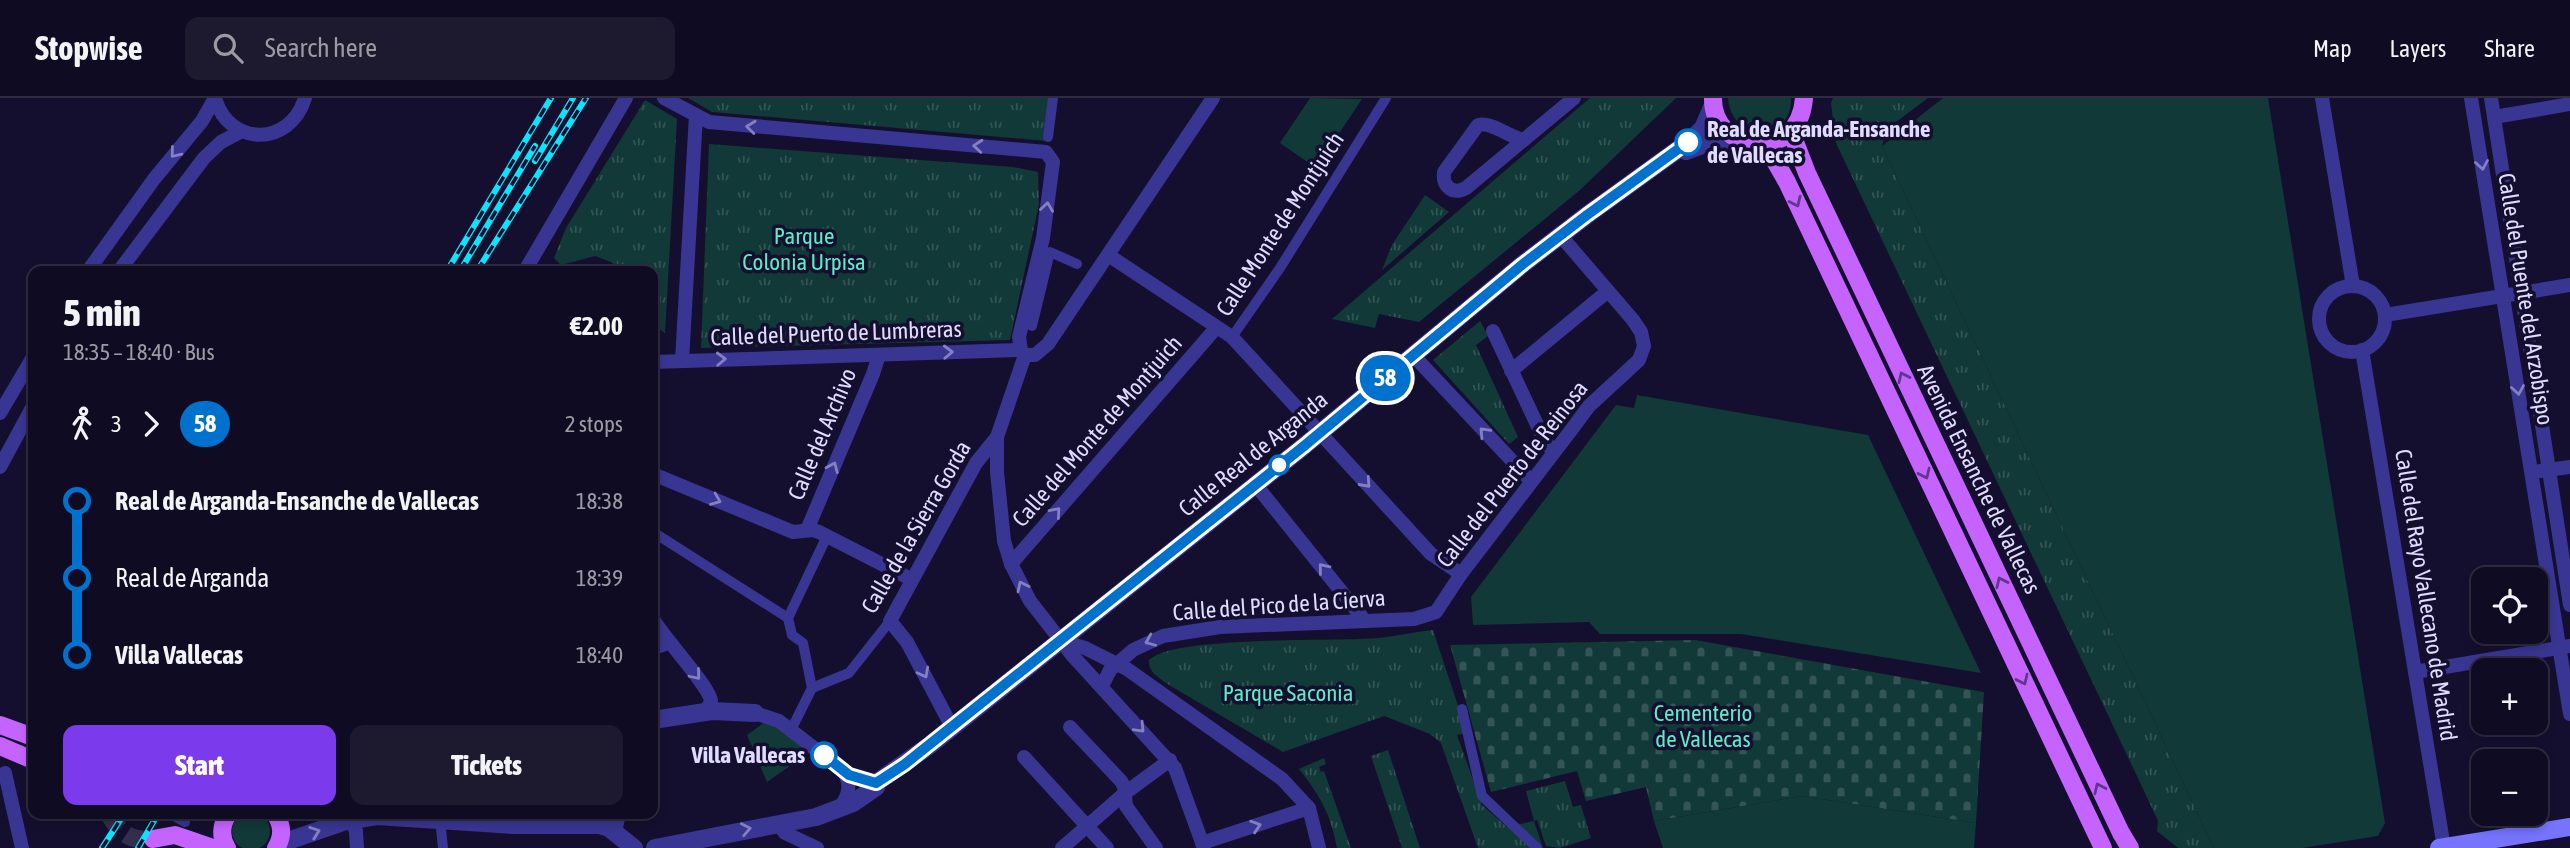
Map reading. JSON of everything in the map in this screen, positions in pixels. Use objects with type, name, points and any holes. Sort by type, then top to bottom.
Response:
[{"type":"main road","points":[[1752,143],[1780,139],[1796,127],[1804,98]]},
{"type":"main road","name":"Avenida Ensanche de Vallecas","points":[[1713,101],[1724,127],[1733,137],[1752,143],[1771,155],[1787,182],[2103,848]]},
{"type":"main road","name":"Avenida Ensanche de Vallecas","points":[[1796,127],[1795,142],[1807,173],[2130,848]]},
{"type":"main road","points":[[0,725],[28,735]]},
{"type":"main road","points":[[0,746],[28,758]]},
{"type":"main road","points":[[226,819],[222,837],[227,848]]},
{"type":"main road","points":[[278,819],[281,826],[278,846]]},
{"type":"main road","points":[[2439,848],[2570,827]]},
{"type":"main road","points":[[171,832],[213,848]]},
{"type":"street","points":[[215,98],[224,118],[242,131],[254,135],[269,135],[293,121],[305,98]]},
{"type":"street","points":[[92,266],[154,179],[202,121],[215,98]]},
{"type":"street","points":[[530,266],[626,98]]},
{"type":"street","points":[[664,98],[709,122],[791,131],[1047,145]]},
{"type":"street","name":"Calle de la Sierra Gorda","points":[[812,688],[849,673],[890,621],[976,463],[997,437],[1023,352],[1019,337],[1043,238],[1053,162],[1047,145],[1053,98]]},
{"type":"street","name":"Calle Monte de Montjuich","points":[[1232,337],[1280,268],[1386,98]]},
{"type":"street","points":[[1524,140],[1491,126],[1478,125],[1444,172],[1443,180],[1446,186],[1452,191],[1466,188],[1524,140],[1574,98]]},
{"type":"street","points":[[2322,98],[2353,286]]},
{"type":"street","name":"Calle del Puente del Arzobispo","points":[[2471,98],[2531,473],[2565,647],[2570,714]]},
{"type":"street","name":"Calle del Puente del Arzobispo","points":[[2491,98],[2570,605]]},
{"type":"street","points":[[1023,352],[1035,355],[1048,344],[1209,99]]},
{"type":"street","name":"Calle Real de Arganda","points":[[655,848],[718,841],[781,828],[853,803],[876,787],[876,783],[953,727],[1321,432],[1560,235],[1697,135],[1707,120],[1713,101]]},
{"type":"street","points":[[2494,117],[2570,104]]},
{"type":"street","points":[[682,361],[696,115]]},
{"type":"street","points":[[123,266],[204,158],[221,142],[242,131]]},
{"type":"street","name":"Calle Real de Arganda","points":[[1661,163],[1704,144],[1752,143]]},
{"type":"street","name":"Calle del Puerto de Reinosa","points":[[1436,612],[1531,481],[1590,406],[1639,360],[1644,346],[1641,332],[1560,235]]},
{"type":"street","points":[[1032,326],[1050,251],[1077,264]]},
{"type":"street","points":[[1108,255],[1232,337],[1431,554],[1461,574]]},
{"type":"street","points":[[2385,315],[2570,285]]},
{"type":"street","points":[[2353,286],[2371,292],[2382,306],[2385,315],[2381,335],[2375,343],[2362,350],[2347,352],[2328,342],[2319,323],[2322,305],[2328,297],[2343,288],[2353,286]]},
{"type":"street","points":[[1511,371],[1608,290]]},
{"type":"street","name":"Calle del Monte de Montjuich","points":[[1011,564],[1216,328]]},
{"type":"street","points":[[1493,331],[1553,453]]},
{"type":"street","name":"Calle del Rayo Vallecano de Madrid","points":[[2362,350],[2444,848]]},
{"type":"street","name":"Calle del Puerto de Lumbreras","points":[[658,360],[1023,352]]},
{"type":"street","name":"Calle del Archivo","points":[[807,530],[879,355]]},
{"type":"street","points":[[1413,355],[1531,481]]},
{"type":"street","points":[[0,413],[28,365]]},
{"type":"street","points":[[0,467],[28,415]]},
{"type":"street","points":[[997,437],[996,472],[1004,541],[1011,564],[1030,601],[1061,641],[1170,760],[1180,776],[1203,846],[1309,808]]},
{"type":"street","points":[[2531,473],[2570,467]]},
{"type":"street","points":[[658,476],[793,532],[813,530],[911,579]]},
{"type":"street","points":[[1255,484],[1366,621]]},
{"type":"street","points":[[658,535],[788,618]]},
{"type":"street","points":[[792,730],[812,688],[803,643],[792,635],[788,618],[827,536]]},
{"type":"street","name":"Calle del Pico de la Cierva","points":[[1102,686],[1104,679],[1117,664],[1143,644],[1163,636],[1220,627],[1414,620],[1436,612]]},
{"type":"street","points":[[890,621],[907,642],[953,727]]},
{"type":"street","points":[[658,627],[668,643],[709,691],[711,701],[706,712]]},
{"type":"street","points":[[1061,641],[1084,648],[1117,664],[1247,753],[1290,787],[1309,808],[1319,848]]},
{"type":"street","points":[[658,646],[668,643]]},
{"type":"street","points":[[2415,672],[2565,647]]},
{"type":"street","points":[[1462,709],[1482,796],[1537,848]]},
{"type":"street","points":[[658,719],[706,712],[771,716],[855,778],[876,783]]},
{"type":"street","points":[[1070,727],[1121,781],[1126,806],[1156,848]]},
{"type":"street","points":[[1024,757],[1107,848]]},
{"type":"street","points":[[1062,848],[1125,793],[1170,760]]},
{"type":"street","points":[[841,806],[849,783],[843,769]]},
{"type":"street","points":[[6,779],[22,848]]},
{"type":"street","points":[[278,846],[358,819]]},
{"type":"street","points":[[443,848],[439,819],[514,825],[567,819],[599,825],[615,832],[634,848]]},
{"type":"street","points":[[615,832],[618,819]]},
{"type":"street","points":[[351,820],[356,831],[357,848]]},
{"type":"street","points":[[781,828],[784,848]]},
{"type":"street","points":[[781,828],[817,848]]},
{"type":"green space","points":[[688,98],[1053,98],[1047,141],[712,112]]},
{"type":"green space","points":[[1310,98],[1362,99],[1316,168],[1280,143]]},
{"type":"green space","points":[[1590,98],[1676,98],[1580,190],[1419,322],[1379,314],[1375,328],[1332,319]]},
{"type":"green space","points":[[1728,98],[1791,98],[1789,112],[1783,123],[1762,132],[1750,130],[1740,124],[1732,113]]},
{"type":"green space","points":[[1833,98],[1928,98],[1888,128],[1882,146],[2214,848],[2178,848],[2157,831],[2158,821],[1836,143],[1831,103]]},
{"type":"green space","points":[[1943,98],[2268,98],[2385,823],[2378,836],[2302,848],[2214,848],[1882,146]]},
{"type":"green space","points":[[645,100],[677,119],[665,333],[658,326],[658,266],[618,266],[595,256],[561,265],[554,258],[566,228]]},
{"type":"green space","name":"Parque Colonia Urpisa","points":[[709,144],[1013,167],[1038,172],[1039,204],[1010,340],[701,348]]},
{"type":"green space","points":[[1425,195],[1449,212],[1382,270],[1392,245]]},
{"type":"green space","points":[[1480,321],[1488,336],[1476,345],[1518,437],[1509,444],[1433,360]]},
{"type":"green space","points":[[1637,395],[1868,435],[1981,673],[1741,634],[1600,634],[1589,622],[1473,625],[1471,597],[1616,405],[1634,408]]},
{"type":"green space","name":"Parque Saconia","points":[[1433,630],[1467,733],[1457,735],[1482,805],[1507,827],[1534,821],[1543,848],[1478,848],[1441,743],[1430,734],[1384,716],[1283,752],[1169,685],[1155,675],[1149,665],[1149,660],[1164,652],[1222,643],[1379,638]]},
{"type":"green space","name":"Cementerio de Vallecas","points":[[1695,640],[1984,692],[1976,823],[1802,796],[1654,821],[1646,787],[1586,801],[1577,771],[1491,792],[1450,645]]},
{"type":"green space","points":[[769,719],[810,752],[767,782],[747,735]]},
{"type":"green space","name":"Parque Saconia","points":[[1388,750],[1420,848],[1402,848],[1371,756]]},
{"type":"green space","name":"Parque Saconia","points":[[1324,758],[1326,764],[1319,767],[1321,772],[1324,771],[1351,848],[1337,848],[1324,806],[1299,769]]},
{"type":"green space","points":[[1565,781],[1573,807],[1581,805],[1591,838],[1560,848],[1546,846],[1537,820],[1534,821],[1526,791]]},
{"type":"green space","points":[[1802,796],[1976,823],[1974,848],[1663,848],[1654,821]]},
{"type":"green space","points":[[236,819],[266,819],[269,838],[265,845],[258,849],[244,849],[237,845],[233,838]]},
{"type":"tunnel","points":[[112,819],[127,835],[138,839],[153,839]]},
{"type":"railway","points":[[450,266],[551,98]]},
{"type":"railway","points":[[535,161],[573,98]]},
{"type":"railway","points":[[480,266],[586,98]]},
{"type":"railway","points":[[463,266],[535,146]]},
{"type":"railway","points":[[102,848],[121,819]]},
{"type":"railway","points":[[138,848],[155,819]]},
{"type":"bus line","name":"58","points":[[824,755],[849,775],[876,783],[905,764],[1304,446],[1523,264],[1688,142]]},
{"type":"place","name":"Real de Arganda-Ensanche de Vallecas","points":[[1688,142]]},
{"type":"place","name":"Villa Vallecas","points":[[824,755]]}]
